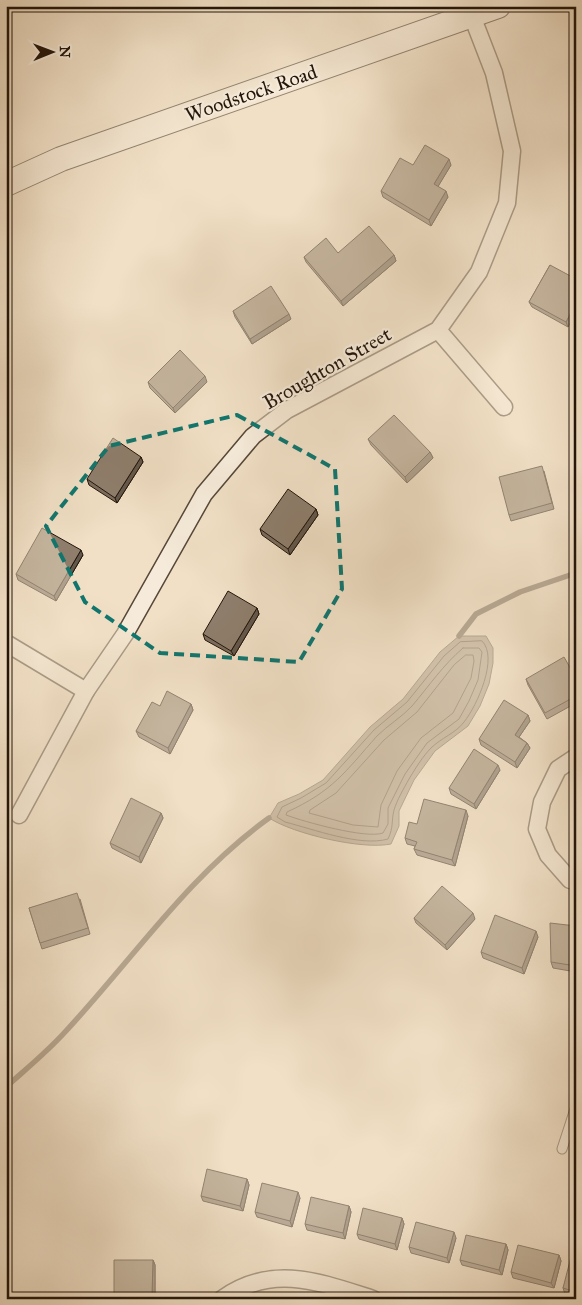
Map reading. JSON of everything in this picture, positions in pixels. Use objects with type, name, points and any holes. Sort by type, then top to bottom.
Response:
[{"type":"street","name":"Woodstock Road","points":[[6,184],[62,159],[498,6]]},
{"type":"street","name":"Broughton Street","points":[[19,815],[86,692],[125,634],[204,494],[253,436],[287,410],[438,330],[480,272],[507,203],[512,151],[494,73],[472,16]]},
{"type":"street","points":[[438,330],[504,407]]},
{"type":"street","points":[[6,643],[86,692]]},
{"type":"street","points":[[576,757],[558,769],[542,802],[537,829],[548,856],[570,880],[576,882]]},
{"type":"street","points":[[222,1299],[238,1287],[272,1278],[293,1279],[335,1287],[373,1299]]},
{"type":"lane","points":[[562,1149],[576,1106]]},
{"type":"highlighted area","points":[[237,415],[335,469],[342,589],[299,662],[160,653],[85,602],[46,526],[109,446]]},
{"type":"water","points":[[459,636],[486,636],[493,648],[493,663],[489,684],[480,706],[468,726],[435,751],[414,780],[399,811],[399,826],[391,844],[363,845],[346,843],[295,830],[269,818],[278,803],[299,794],[323,780],[370,727],[403,699],[440,652]]},
{"type":"building","points":[[425,145],[449,159],[434,184],[446,191],[429,220],[381,191],[400,158],[413,165]]},
{"type":"building","points":[[369,226],[394,255],[341,301],[304,257],[326,238],[338,253]]},
{"type":"building","points":[[550,265],[576,279],[576,303],[566,322],[529,302]]},
{"type":"building","points":[[271,286],[289,314],[250,339],[233,311]]},
{"type":"building","points":[[180,350],[205,376],[173,408],[148,382]]},
{"type":"building","points":[[394,415],[430,452],[405,477],[368,439]]},
{"type":"building","points":[[113,438],[141,457],[115,498],[87,479]]},
{"type":"building","points":[[542,466],[552,503],[509,515],[499,477]]},
{"type":"building","points":[[288,489],[316,509],[288,549],[260,529]]},
{"type":"building","points":[[42,528],[81,550],[54,596],[16,574]]},
{"type":"building","points":[[228,591],[257,608],[231,651],[203,634]]},
{"type":"building","points":[[564,657],[576,678],[576,696],[545,713],[526,679]]},
{"type":"building","points":[[167,691],[191,704],[168,748],[136,731],[152,702],[160,706]]},
{"type":"building","points":[[504,700],[528,715],[515,735],[527,743],[515,762],[479,739]]},
{"type":"building","points":[[474,749],[498,765],[474,804],[449,788]]},
{"type":"building","points":[[131,798],[161,813],[139,857],[110,843]]},
{"type":"building","points":[[424,799],[466,810],[452,860],[414,849],[417,842],[405,838],[409,822],[417,824]]},
{"type":"building","points":[[442,886],[473,913],[445,945],[414,918]]},
{"type":"building","points":[[77,893],[88,928],[40,943],[29,908]]},
{"type":"building","points":[[495,915],[536,931],[522,968],[481,952]]},
{"type":"building","points":[[550,923],[576,926],[576,966],[551,962]]},
{"type":"building","points":[[207,1169],[247,1179],[240,1206],[201,1196]]},
{"type":"building","points":[[262,1183],[298,1192],[290,1221],[255,1212]]},
{"type":"building","points":[[311,1197],[349,1206],[343,1233],[305,1224]]},
{"type":"building","points":[[363,1208],[402,1218],[395,1244],[357,1234]]},
{"type":"building","points":[[416,1222],[454,1232],[447,1258],[409,1247]]},
{"type":"building","points":[[466,1235],[506,1244],[499,1270],[460,1260]]},
{"type":"building","points":[[518,1245],[559,1255],[551,1283],[511,1272]]},
{"type":"building","points":[[571,1257],[576,1258],[576,1292],[563,1288]]},
{"type":"building","points":[[114,1260],[153,1260],[152,1296],[114,1295]]},
{"type":"waterway","points":[[459,636],[476,614],[520,592],[576,573]]},
{"type":"waterway","points":[[6,1087],[65,1032],[162,919],[213,865],[269,818]]}]
